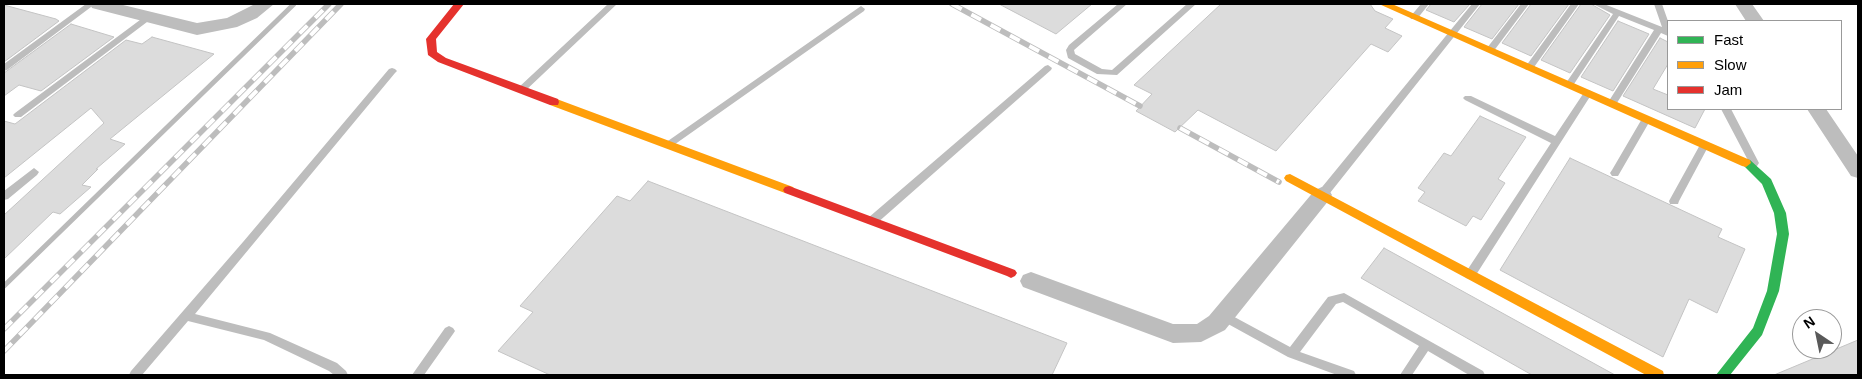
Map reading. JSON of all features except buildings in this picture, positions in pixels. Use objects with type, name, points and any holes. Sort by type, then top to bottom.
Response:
[{"type":"street","points":[[98,4],[190,28],[206,28],[242,19],[266,4]]},
{"type":"street","points":[[460,4],[431,39],[430,48],[432,53],[442,60],[1173,334],[1201,333],[1217,323],[1322,195]]},
{"type":"street","points":[[1384,4],[1746,163],[1767,182],[1774,196],[1782,227],[1772,291],[1758,331],[1722,375]]},
{"type":"street","points":[[1743,4],[1754,20]]},
{"type":"street","points":[[1817,110],[1858,171]]},
{"type":"street","points":[[1290,178],[1658,375]]},
{"type":"lane","points":[[4,68],[92,4]]},
{"type":"lane","points":[[521,90],[613,4]]},
{"type":"lane","points":[[1122,4],[1072,47],[1070,50],[1071,56],[1100,72],[1114,73],[1192,4]]},
{"type":"lane","points":[[1414,17],[1425,4]]},
{"type":"lane","points":[[1322,195],[1476,4]]},
{"type":"lane","points":[[1490,50],[1526,4]]},
{"type":"lane","points":[[1530,68],[1575,4]]},
{"type":"lane","points":[[1596,4],[1667,33]]},
{"type":"lane","points":[[1658,4],[1667,30]]},
{"type":"lane","points":[[668,145],[861,9]]},
{"type":"lane","points":[[1569,85],[1618,12]]},
{"type":"lane","points":[[18,115],[148,17]]},
{"type":"lane","points":[[1612,104],[1659,29]]},
{"type":"lane","points":[[872,221],[1048,68]]},
{"type":"lane","points":[[135,375],[392,72]]},
{"type":"lane","points":[[1470,275],[1588,94]]},
{"type":"lane","points":[[1468,98],[1556,141]]},
{"type":"lane","points":[[1727,110],[1759,174]]},
{"type":"lane","points":[[1615,172],[1646,119]]},
{"type":"lane","points":[[1674,202],[1704,145]]},
{"type":"lane","points":[[4,196],[34,172]]},
{"type":"lane","points":[[1292,354],[1332,300],[1339,297],[1348,299],[1479,375]]},
{"type":"lane","points":[[186,316],[266,336],[333,367],[342,375]]},
{"type":"lane","points":[[1223,316],[1292,354],[1350,375]]},
{"type":"lane","points":[[418,375],[449,331]]},
{"type":"lane","points":[[1406,375],[1426,344]]},
{"type":"waterway","points":[[4,286],[294,4]]},
{"type":"railway","points":[[4,329],[329,4]]},
{"type":"railway","points":[[4,351],[341,4]]},
{"type":"railway","points":[[952,4],[1140,106]]},
{"type":"railway","points":[[1180,128],[1279,182]]},
{"type":"traffic: fast","points":[[1722,375],[1758,331],[1773,291],[1783,234],[1780,213],[1767,182],[1746,163]]},
{"type":"traffic: slow","points":[[1384,4],[1746,163]]},
{"type":"traffic: slow","points":[[554,102],[789,190]]},
{"type":"traffic: slow","points":[[1290,178],[1658,375]]},
{"type":"traffic: jam","points":[[459,4],[431,39],[432,53],[442,60],[554,102]]},
{"type":"traffic: jam","points":[[789,190],[1011,273]]}]
